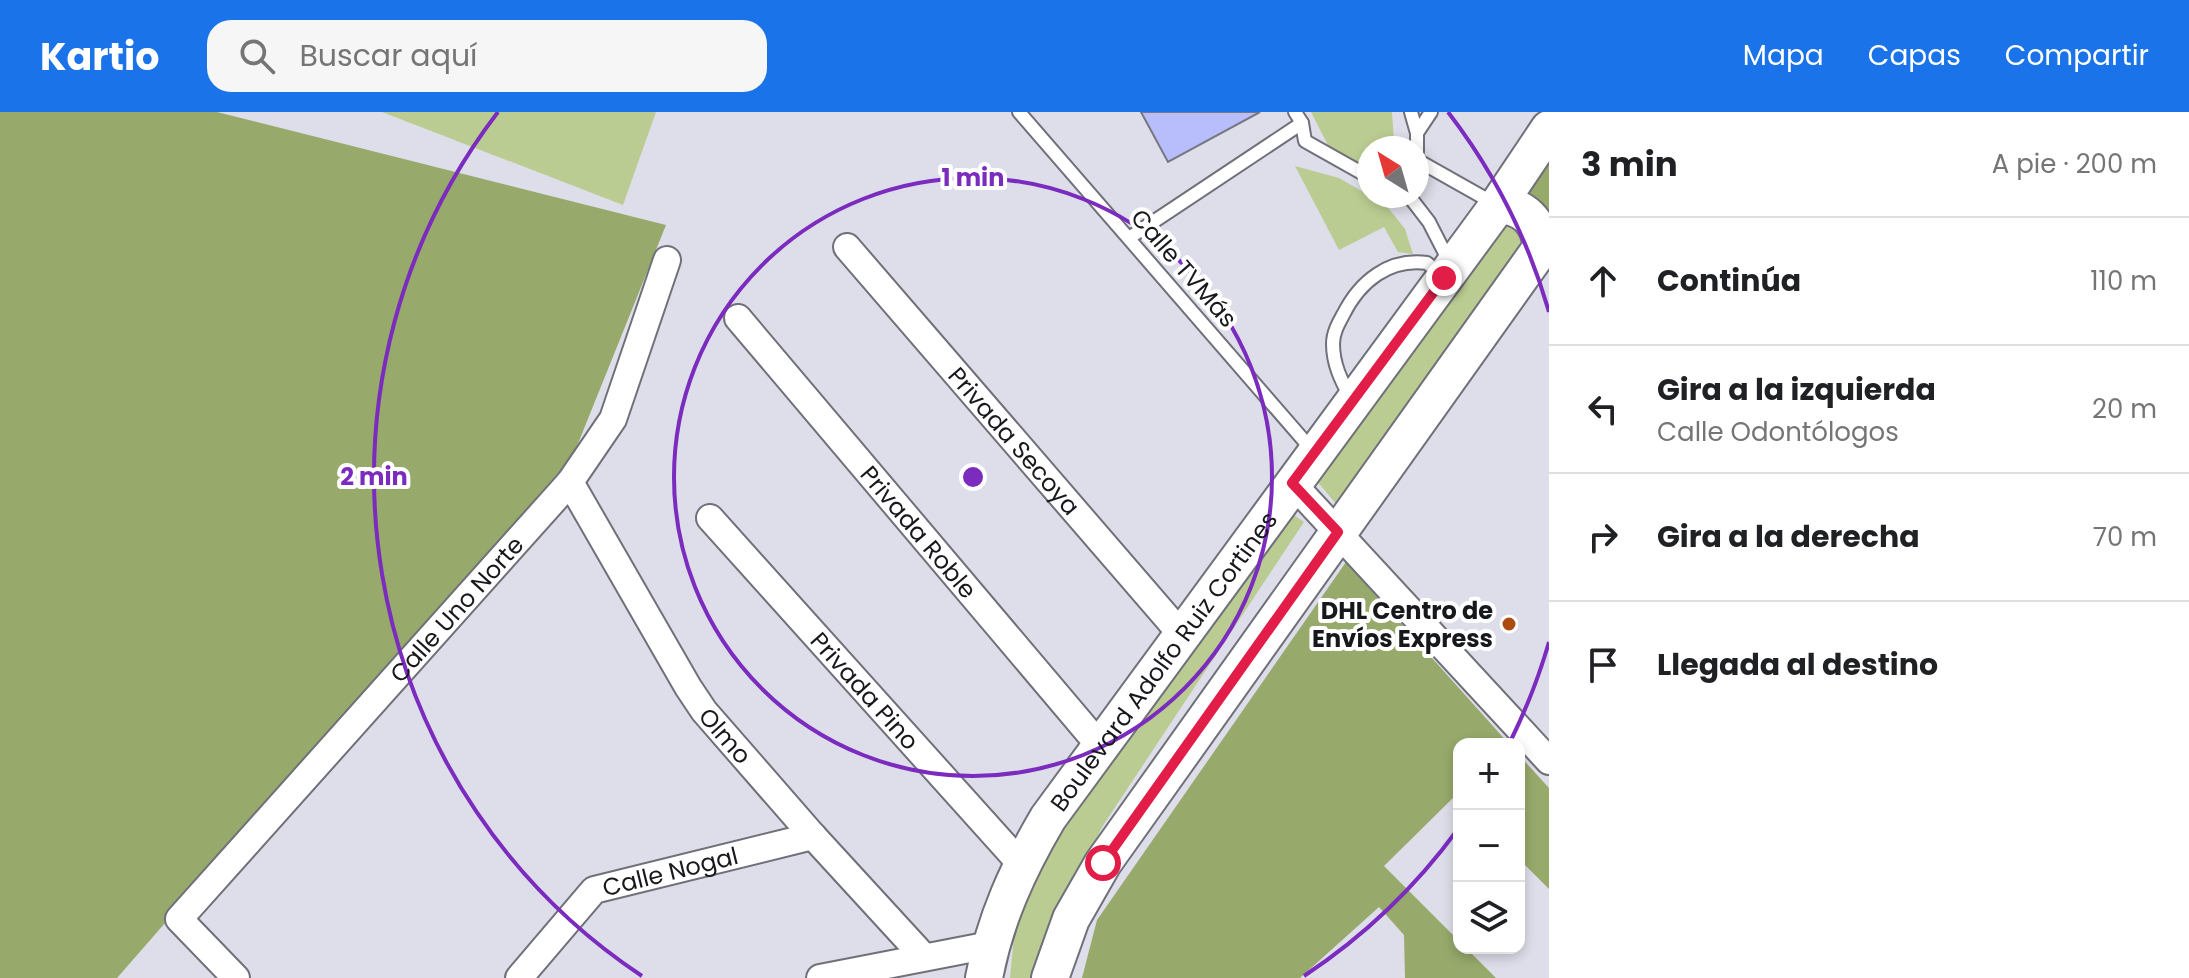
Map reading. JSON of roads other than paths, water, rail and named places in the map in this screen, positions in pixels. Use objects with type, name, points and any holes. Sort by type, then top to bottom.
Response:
[{"type":"main road","name":"Boulevard Adolfo Ruiz Cortines","points":[[987,962],[1021,864],[1048,818],[1498,205],[1549,129]]},
{"type":"main road","points":[[1050,978],[1071,919],[1103,863],[1545,242],[1530,216],[1520,209],[1498,205]]},
{"type":"street","name":"Privada Secoya","points":[[847,247],[1182,635]]},
{"type":"street","name":"Calle Uno Norte","points":[[236,978],[179,919],[570,482],[613,419],[667,260]]},
{"type":"street","name":"Privada Roble","points":[[738,318],[1100,746]]},
{"type":"street","name":"Olmo","points":[[570,482],[704,711],[924,957]]},
{"type":"street","points":[[1292,483],[1549,761]]},
{"type":"street","name":"Privada Pino","points":[[710,518],[1021,864]]},
{"type":"street","name":"Calle Nogal","points":[[519,978],[594,890],[813,836]]},
{"type":"street","points":[[820,978],[924,957],[987,962]]},
{"type":"lane","name":"Calle TVMás","points":[[1019,112],[1315,453]]},
{"type":"lane","points":[[1411,112],[1417,133]]},
{"type":"lane","points":[[1417,133],[1431,112]]},
{"type":"lane","points":[[1129,238],[1298,118],[1305,141],[1357,170]]},
{"type":"lane","points":[[1429,167],[1498,205]]},
{"type":"lane","points":[[1418,208],[1429,222],[1448,272]]},
{"type":"lane","points":[[1353,402],[1338,375],[1333,342],[1336,329],[1357,293],[1382,270],[1400,263],[1427,263],[1448,272]]},
{"type":"place","name":"DHL Centro de Envíos Express","points":[[1509,624]]}]
